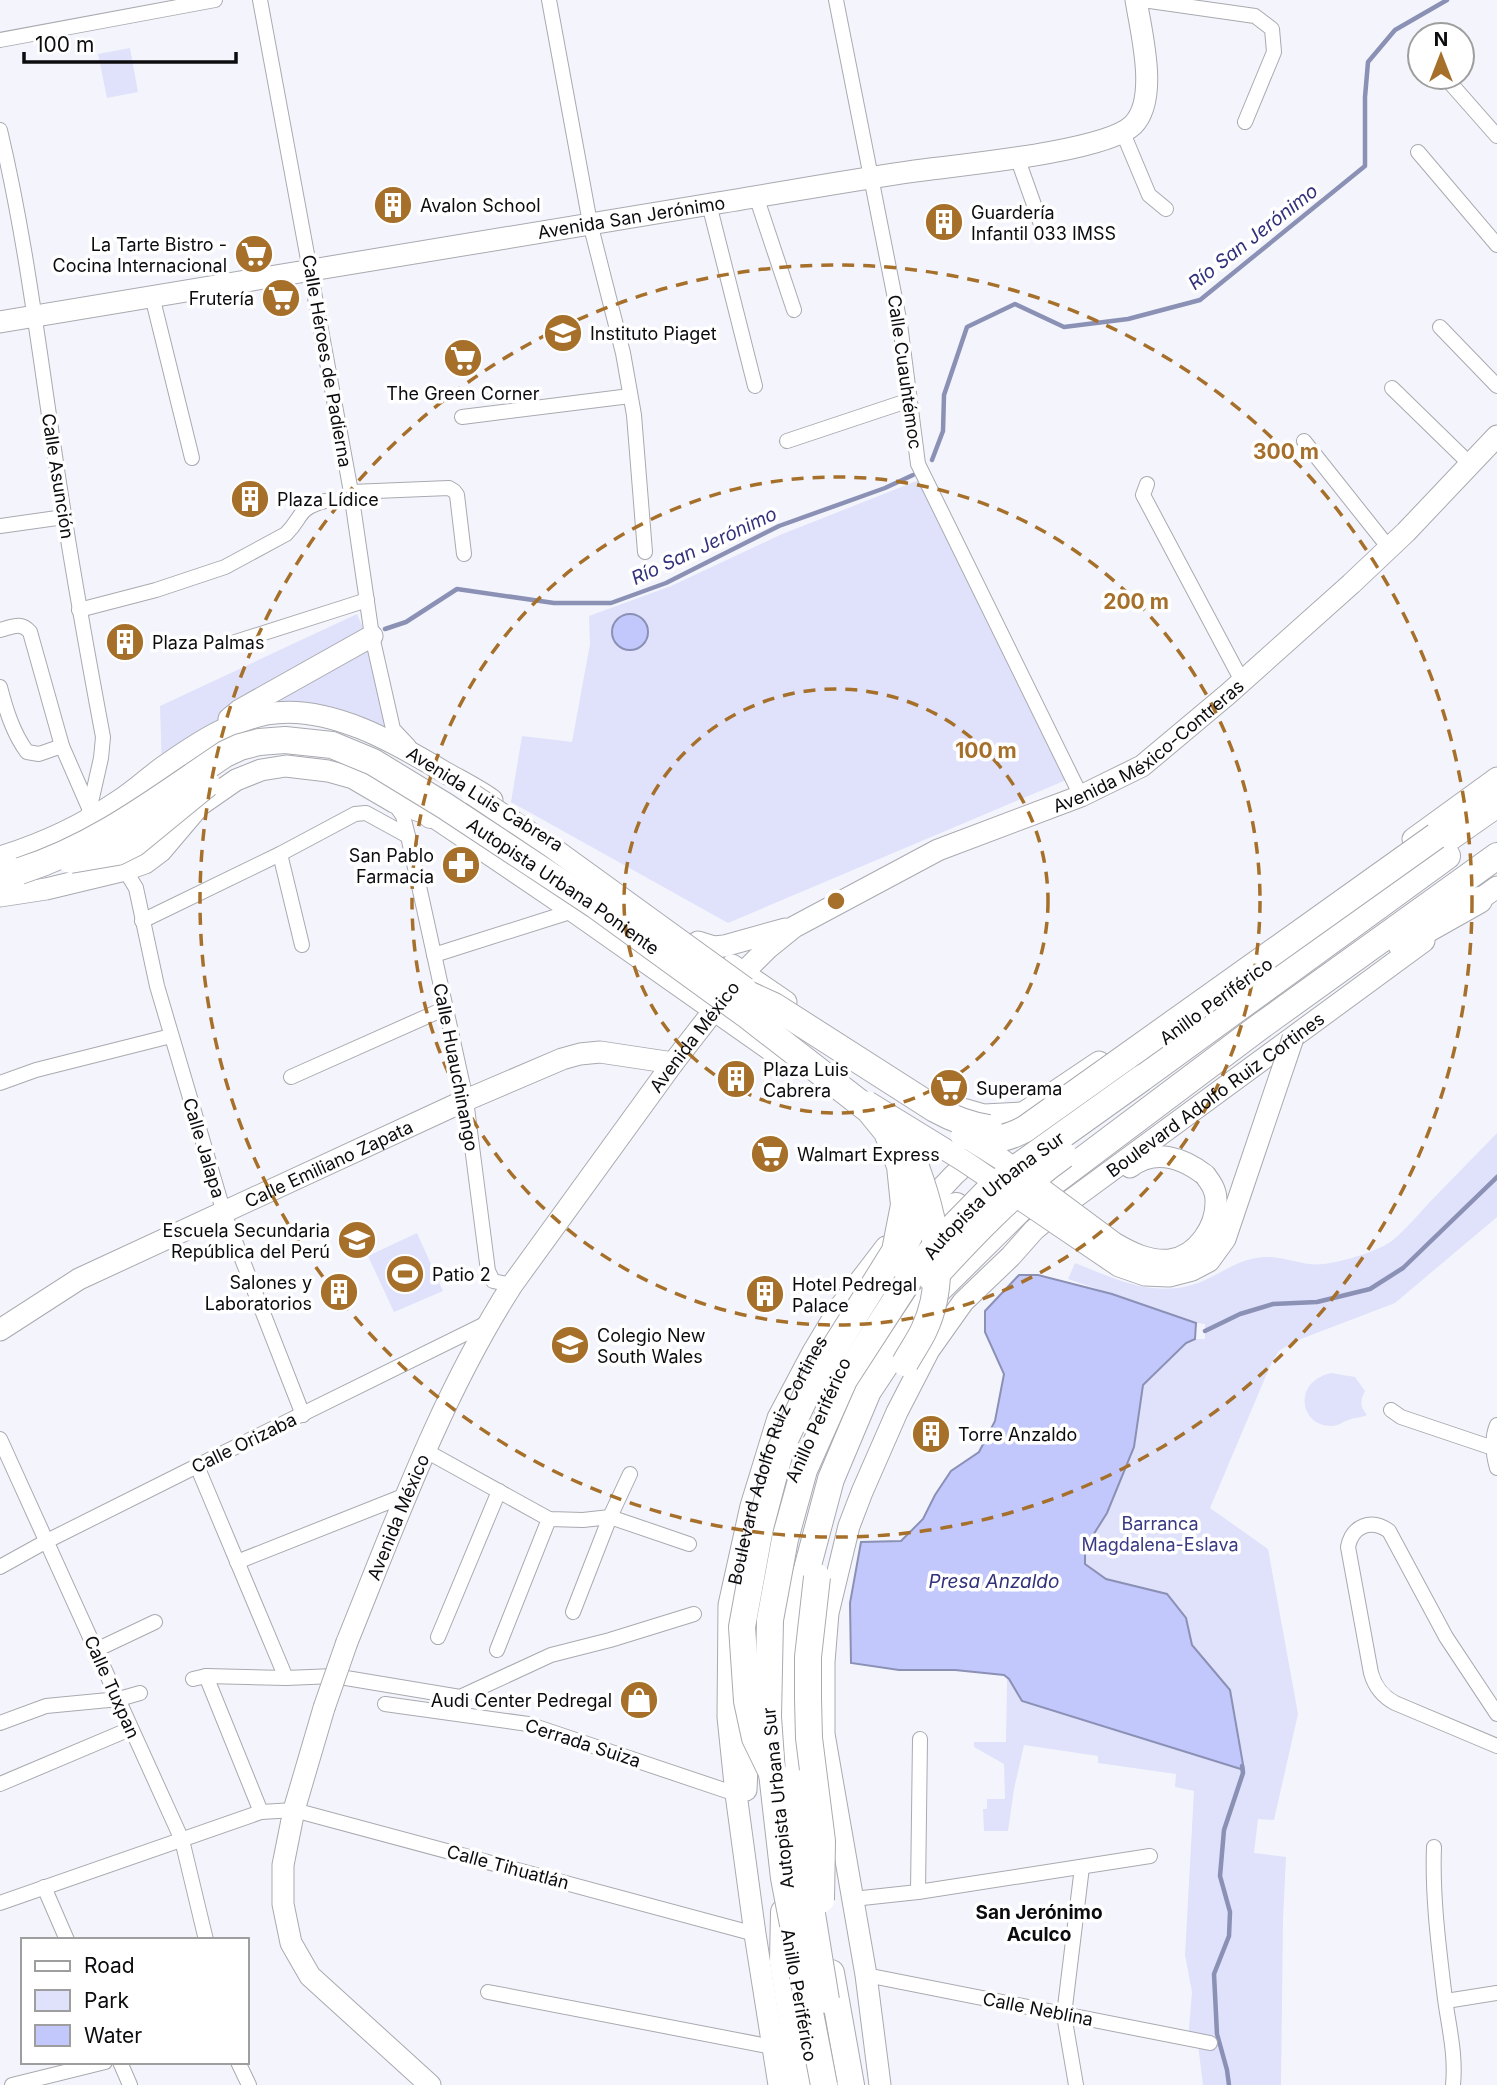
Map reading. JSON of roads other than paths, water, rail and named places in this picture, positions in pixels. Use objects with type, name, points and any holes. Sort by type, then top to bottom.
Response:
[{"type":"highway","name":"Autopista Urbana Poniente","points":[[0,865],[41,852],[85,832],[141,798],[218,745],[237,736],[279,727],[325,730],[343,734],[388,756],[735,979]]},
{"type":"highway","name":"Autopista Urbana Poniente","points":[[0,877],[40,867],[81,847],[240,747],[285,740],[332,745],[373,762],[595,905],[748,1016],[869,1110],[887,1132],[900,1166],[904,1205],[895,1251],[810,1387],[781,1448],[760,1528],[742,1627],[747,1701],[755,1738],[772,1773]]},
{"type":"highway","points":[[40,867],[94,858],[135,843],[223,772],[242,762],[271,754],[296,751],[348,761],[393,783],[422,806]]},
{"type":"highway","points":[[964,1136],[1008,1138],[1025,1129],[1490,798]]},
{"type":"highway","name":"Anillo Periférico","points":[[815,2085],[784,1912],[756,1650],[772,1538],[794,1463],[835,1373],[915,1250],[1008,1153],[1490,798]]},
{"type":"highway","name":"Autopista Urbana Sur","points":[[824,2085],[785,1878],[772,1773],[768,1717],[770,1620],[785,1539],[804,1470],[844,1380],[908,1281],[940,1240],[964,1214],[1019,1166],[1497,820]]},
{"type":"highway","name":"Autopista Urbana Sur","points":[[839,2085],[782,1732],[786,1626],[799,1546],[820,1475],[858,1387],[922,1291],[957,1251],[1041,1171],[1205,1054],[1391,912],[1497,838]]},
{"type":"highway","name":"Anillo Periférico","points":[[851,2085],[801,1806],[790,1692],[799,1599],[831,1479],[868,1391],[929,1299],[1028,1201],[1258,1028],[1497,856]]},
{"type":"highway","points":[[1258,1028],[1488,894]]},
{"type":"highway","points":[[735,979],[935,1109],[973,1126],[1006,1128],[1057,1118],[1100,1092],[1142,1078]]},
{"type":"highway","points":[[735,979],[761,1016],[850,1075],[884,1107],[904,1135],[924,1189],[937,1256],[933,1301],[925,1328],[879,1404],[858,1448],[833,1517],[817,1577],[808,1657],[808,1699],[809,1738],[822,1841],[820,1968]]},
{"type":"highway","points":[[876,1258],[956,1206]]},
{"type":"highway","points":[[784,1912],[783,1962],[802,2085]]},
{"type":"main road","points":[[1123,133],[1135,123],[1144,109],[1147,93],[1136,0]]},
{"type":"main road","name":"Avenida San Jerónimo","points":[[0,322],[872,177],[1017,157],[1078,146],[1123,133]]},
{"type":"main road","name":"Avenida México-Contreras","points":[[735,979],[794,927],[938,850],[1082,796],[1142,766],[1242,681],[1389,548],[1497,436]]},
{"type":"main road","points":[[194,748],[240,710],[372,636]]},
{"type":"main road","name":"Avenida Luis Cabrera","points":[[0,896],[40,867],[88,814],[120,800],[163,767],[243,721],[266,715],[312,715],[327,718],[362,729],[418,755],[487,796],[656,911],[698,942],[735,979],[938,1099],[984,1115],[1023,1112]]},
{"type":"main road","points":[[327,718],[405,755],[472,794],[550,846],[867,1076],[1002,1159],[1114,1243],[1134,1254],[1154,1260],[1172,1260],[1189,1253],[1202,1242],[1213,1224],[1216,1199],[1214,1186],[1205,1175],[1180,1160],[1147,1157],[1109,1181],[1079,1195]]},
{"type":"main road","name":"Avenida Luis Cabrera","points":[[145,863],[183,794],[193,784],[230,760],[245,753],[285,746],[310,747],[350,757],[376,770],[422,806],[851,1105],[885,1136],[901,1157],[905,1168],[911,1219]]},
{"type":"main road","name":"Avenida Luis Cabrera","points":[[0,857],[40,867],[125,870],[145,863],[162,851],[200,805],[236,780],[261,770],[286,766],[310,768],[353,778],[422,806],[470,831],[881,1111],[964,1161],[1119,1266],[1144,1275],[1170,1276],[1192,1270],[1209,1261],[1224,1239],[1293,1038]]},
{"type":"main road","name":"Boulevard Adolfo Ruiz Cortines","points":[[779,2085],[736,1794],[728,1717],[729,1605],[751,1506],[778,1418],[826,1329],[876,1258],[911,1219],[954,1175],[1023,1112],[1157,1023],[1292,924],[1490,798],[1497,778]]},
{"type":"main road","name":"Boulevard Adolfo Ruiz Cortines","points":[[880,2085],[866,1975],[824,1734],[824,1662],[828,1613],[849,1526],[897,1412],[929,1350],[963,1302],[1034,1230],[1488,894]]},
{"type":"main road","points":[[621,946],[648,946],[656,937],[659,927],[656,911]]},
{"type":"main road","points":[[698,942],[715,947],[724,946],[794,927]]},
{"type":"main road","name":"Avenida México","points":[[430,2085],[310,1976],[291,1942],[283,1905],[283,1865],[295,1810],[324,1708],[347,1642],[406,1495],[461,1372],[512,1285],[735,979]]},
{"type":"main road","name":"Calle Emiliano Zapata","points":[[0,1330],[79,1279],[466,1100],[562,1059],[600,1052],[673,1063]]},
{"type":"main road","points":[[743,1842],[750,1701],[749,1634],[760,1557],[775,1497],[789,1451],[814,1398],[849,1334],[913,1237],[919,1216],[918,1200],[906,1155],[894,1129],[881,1111]]},
{"type":"street","points":[[0,40],[215,0]]},
{"type":"street","name":"Calle Héroes de Padierna","points":[[260,0],[351,492],[372,636],[393,729],[418,755]]},
{"type":"street","points":[[549,0],[590,223],[623,353],[634,415],[645,552]]},
{"type":"street","name":"Calle Cuauhtémoc","points":[[836,0],[900,324],[918,464],[1082,796]]},
{"type":"street","points":[[1143,0],[1255,16],[1272,29],[1273,52],[1245,122]]},
{"type":"street","points":[[1457,91],[1497,136]]},
{"type":"street","name":"Calle Asunción","points":[[0,130],[10,172],[79,610],[103,737],[88,814]]},
{"type":"street","points":[[1123,133],[1149,195],[1166,209]]},
{"type":"street","points":[[1418,152],[1497,245]]},
{"type":"street","points":[[1017,157],[1043,230]]},
{"type":"street","points":[[756,196],[794,310]]},
{"type":"street","points":[[709,204],[755,386]]},
{"type":"street","points":[[152,296],[192,458]]},
{"type":"street","points":[[1440,327],[1497,386]]},
{"type":"street","points":[[1392,387],[1471,464]]},
{"type":"street","points":[[462,417],[630,396]]},
{"type":"street","points":[[787,441],[910,400]]},
{"type":"street","points":[[1304,441],[1389,548]]},
{"type":"street","points":[[1147,484],[1143,495],[1242,681]]},
{"type":"street","points":[[351,492],[449,488],[457,495],[464,554]]},
{"type":"street","points":[[79,610],[156,590],[225,567],[286,534],[304,508],[325,501]]},
{"type":"street","points":[[0,526],[64,517]]},
{"type":"street","points":[[229,644],[367,600]]},
{"type":"street","points":[[0,630],[20,624],[26,626],[30,632],[63,749],[88,814]]},
{"type":"street","points":[[0,687],[11,721],[27,752],[39,754],[63,749]]},
{"type":"street","name":"Calle Huauchinango","points":[[422,806],[403,816],[466,1100],[488,1271],[493,1281],[512,1285]]},
{"type":"street","points":[[142,921],[355,814],[366,813],[408,836]]},
{"type":"street","points":[[280,854],[302,945]]},
{"type":"street","name":"Calle Jalapa","points":[[125,870],[136,888],[171,1036],[224,1213],[303,1415]]},
{"type":"street","points":[[434,955],[573,911]]},
{"type":"street","points":[[291,1077],[446,1008]]},
{"type":"street","points":[[0,1083],[36,1070],[171,1036]]},
{"type":"street","name":"Calle Orizaba","points":[[0,1567],[45,1542],[489,1322]]},
{"type":"street","points":[[1391,1410],[1401,1416],[1493,1448]]},
{"type":"street","points":[[1497,1425],[1493,1433],[1497,1468]]},
{"type":"street","name":"Calle Tuxpan","points":[[0,1439],[5,1463],[96,1650],[182,1840],[206,1938]]},
{"type":"street","points":[[426,1451],[549,1519],[583,1520],[610,1517],[689,1544]]},
{"type":"street","points":[[197,1466],[286,1678]]},
{"type":"street","points":[[573,1612],[630,1474]]},
{"type":"street","points":[[438,1637],[499,1491]]},
{"type":"street","points":[[237,1562],[406,1495]]},
{"type":"street","points":[[497,1650],[549,1519]]},
{"type":"street","points":[[1497,1714],[1446,1637],[1389,1531],[1372,1524],[1361,1527],[1352,1535],[1348,1547],[1371,1673],[1377,1687],[1395,1703],[1497,1746]]},
{"type":"street","points":[[261,1812],[199,1677],[334,1676],[460,1697],[551,1656],[694,1614]]},
{"type":"street","points":[[96,1650],[155,1622]]},
{"type":"street","points":[[0,1723],[46,1706],[119,1699],[140,1693]]},
{"type":"street","name":"Cerrada Suiza","points":[[385,1704],[528,1724],[736,1794]]},
{"type":"street","points":[[0,1784],[130,1729]]},
{"type":"street","points":[[918,1892],[920,1739]]},
{"type":"street","name":"Calle Tihuatlán","points":[[0,1903],[261,1812],[295,1810],[755,1934]]},
{"type":"street","points":[[1434,1847],[1433,1880],[1453,2046],[1453,2085]]},
{"type":"street","points":[[853,1899],[918,1892],[1150,1856]]},
{"type":"street","points":[[1076,2085],[1064,2015],[1082,1867]]},
{"type":"street","points":[[44,1887],[66,1938]]},
{"type":"street","name":"Calle Neblina","points":[[866,1975],[1210,2043]]},
{"type":"street","points":[[488,1992],[773,2048]]},
{"type":"street","points":[[1446,2001],[1497,1993]]},
{"type":"street","points":[[12,2085],[97,2064]]},
{"type":"street","points":[[121,2064],[130,2085]]},
{"type":"street","points":[[239,2064],[249,2085]]},
{"type":"water","points":[[630,614],[643,619],[648,632],[643,645],[630,650],[617,645],[612,632],[617,619]]},
{"type":"water","name":"Presa Anzaldo","points":[[1019,1275],[1038,1275],[1112,1294],[1196,1323],[1195,1339],[1186,1343],[1143,1385],[1134,1447],[1107,1513],[1085,1548],[1085,1564],[1106,1579],[1167,1594],[1186,1618],[1192,1645],[1230,1690],[1244,1770],[1022,1701],[1004,1675],[955,1670],[899,1670],[851,1663],[850,1603],[861,1542],[901,1541],[923,1519],[951,1471],[979,1452],[995,1421],[1004,1374],[985,1332],[985,1311]]},
{"type":"waterway","name":"Río San Jerónimo","points":[[932,460],[943,431],[944,395],[967,327],[1015,304],[1064,327],[1128,319],[1200,300],[1365,166],[1368,62],[1395,30],[1447,0]]},
{"type":"waterway","name":"Río San Jerónimo","points":[[385,629],[406,622],[457,589],[554,603],[611,603],[666,583],[779,526],[885,488],[913,475]]},
{"type":"waterway","points":[[1205,1331],[1240,1314],[1273,1304],[1317,1302],[1370,1289],[1403,1268],[1497,1177]]},
{"type":"waterway","points":[[1229,2085],[1217,2034],[1214,1974],[1229,1936],[1230,1912],[1220,1876],[1224,1830],[1243,1773],[1242,1766]]},
{"type":"place","name":"Avalon School","points":[[393,205]]},
{"type":"place","name":"Guardería Infantil 033 IMSS","points":[[944,222]]},
{"type":"place","name":"La Tarte Bistro - Cocina Internacional","points":[[254,254]]},
{"type":"place","name":"Frutería","points":[[281,298]]},
{"type":"place","name":"Instituto Piaget","points":[[563,333]]},
{"type":"place","name":"The Green Corner","points":[[463,358]]},
{"type":"place","name":"Plaza Lídice","points":[[250,499]]},
{"type":"place","name":"Plaza Palmas","points":[[125,642]]},
{"type":"place","name":"San Pablo Farmacia","points":[[461,865]]},
{"type":"place","name":"Plaza Luis Cabrera","points":[[736,1079]]},
{"type":"place","name":"Superama","points":[[949,1088]]},
{"type":"place","name":"Walmart Express","points":[[770,1154]]},
{"type":"place","name":"Escuela Secundaria República del Perú","points":[[357,1240]]},
{"type":"place","name":"Patio 2","points":[[405,1274]]},
{"type":"place","name":"Salones y Laboratorios","points":[[339,1292]]},
{"type":"place","name":"Hotel Pedregal Palace","points":[[765,1294]]},
{"type":"place","name":"Colegio New South Wales","points":[[570,1345]]},
{"type":"place","name":"Torre Anzaldo","points":[[931,1434]]},
{"type":"place","name":"Audi Center Pedregal","points":[[639,1700]]},
{"type":"district","name":"San Jerónimo Aculco","points":[[1039,1923]]},
{"type":"park label","name":"Barranca Magdalena-Eslava","points":[[1160,1533]]}]
